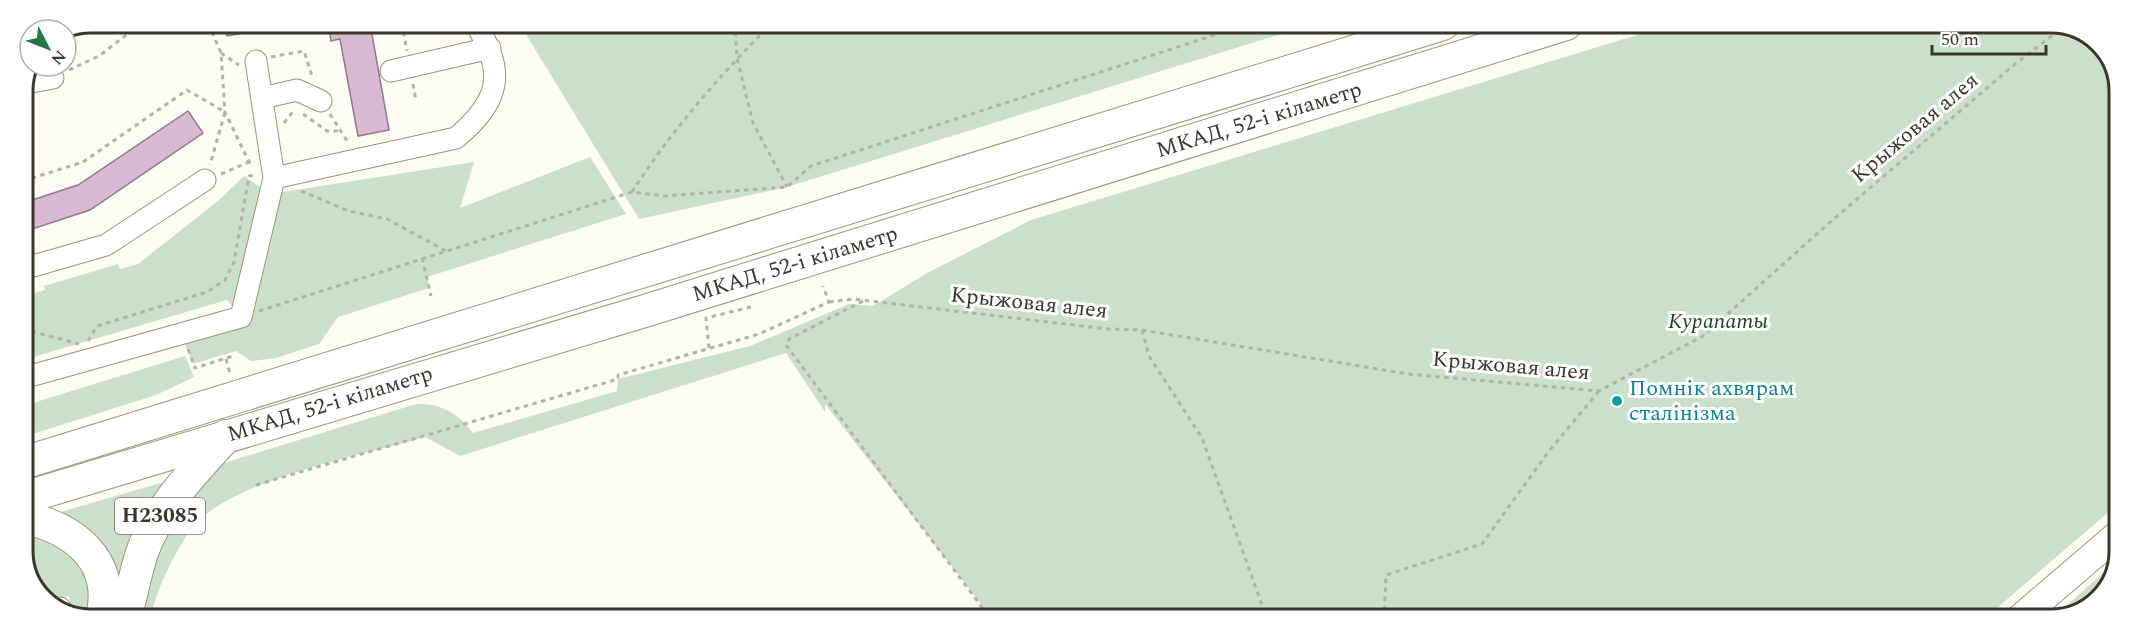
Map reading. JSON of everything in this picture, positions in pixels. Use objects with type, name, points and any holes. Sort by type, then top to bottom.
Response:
[{"type":"highway","name":"МКАД, 52-і кіламетр","points":[[33,460],[312,371],[598,286],[1414,33]]},
{"type":"highway","name":"МКАД, 52-і кіламетр","points":[[33,495],[681,300],[1537,33]]},
{"type":"highway","name":"Н23085","points":[[127,609],[143,550],[155,524],[178,491],[227,435]]},
{"type":"highway","name":"Н23085","points":[[33,520],[66,532],[87,547],[105,584],[104,609]]},
{"type":"main road","points":[[2032,609],[2109,542]]},
{"type":"lane","points":[[276,174],[456,138],[475,122],[494,84],[496,64],[481,33]]},
{"type":"lane","points":[[391,71],[490,48]]},
{"type":"lane","points":[[33,375],[241,317],[276,174],[268,140],[256,60]]},
{"type":"lane","points":[[34,82],[53,78]]},
{"type":"lane","points":[[262,98],[297,90],[321,101]]},
{"type":"lane","points":[[33,266],[106,245],[205,180]]},
{"type":"path","points":[[78,66],[99,56],[128,33]]},
{"type":"path","points":[[205,180],[225,112],[221,53],[212,33]]},
{"type":"path","points":[[736,33],[737,58],[753,123],[787,187]]},
{"type":"path","points":[[632,192],[653,161],[737,58],[762,33]]},
{"type":"path","points":[[241,317],[632,192],[664,196],[787,187],[811,166],[1221,33]]},
{"type":"path","name":"Крыжовая алея","points":[[830,302],[864,300],[1108,329],[1142,330],[1408,374],[1599,390],[1703,336],[1836,217],[2014,65],[2056,33]]},
{"type":"path","points":[[33,178],[83,162],[187,90],[225,112],[249,162],[276,174],[297,189],[349,211],[387,219],[446,251]]},
{"type":"path","points":[[268,140],[279,130],[293,110],[305,114],[327,131],[341,131]]},
{"type":"path","points":[[205,180],[249,162]]},
{"type":"path","points":[[33,332],[86,346],[97,326],[207,292],[225,280],[234,261],[249,176],[276,174]]},
{"type":"path","points":[[422,258],[431,296]]},
{"type":"path","points":[[256,485],[618,380],[618,375],[759,334],[830,302],[823,286]]},
{"type":"path","points":[[864,300],[795,336],[786,345],[983,609]]},
{"type":"path","points":[[709,348],[706,318],[755,306]]},
{"type":"path","points":[[1142,330],[1149,356],[1202,438],[1263,609]]},
{"type":"path","points":[[182,334],[195,368],[233,356]]},
{"type":"path","points":[[1384,609],[1386,575],[1482,544],[1549,451],[1599,390]]},
{"type":"green space","points":[[525,33],[1284,33],[787,187],[639,219]]},
{"type":"green space","name":"Курапаты","points":[[1644,33],[2059,33],[2073,37],[2095,53],[2105,69],[2109,87],[2109,512],[1996,609],[985,609],[825,404],[825,412],[786,353],[460,456],[425,437],[267,482],[211,510],[193,527],[179,547],[167,570],[152,609],[131,609],[155,533],[221,464],[416,404],[441,407],[455,415],[473,433],[617,391],[618,379],[750,346],[849,304],[873,306],[929,272],[1031,220]]},
{"type":"green space","points":[[590,157],[626,214],[427,277],[429,288],[338,317],[319,344],[276,358],[251,361],[236,351],[193,364],[181,334],[240,316],[227,300],[33,357],[33,293],[45,290],[44,286],[118,264],[120,269],[138,264],[218,201],[244,176],[270,194],[474,162],[460,208]]},
{"type":"green space","points":[[185,356],[194,377],[156,395],[33,434],[33,403]]},
{"type":"green space","points":[[171,480],[119,602],[50,515]]},
{"type":"green space","points":[[33,531],[38,531],[85,561],[92,609],[71,605],[69,596],[59,599],[50,592],[39,577],[34,563]]},
{"type":"green space","points":[[2106,571],[2095,589],[2086,597],[2064,608]]},
{"type":"building","points":[[226,33],[245,33],[227,36]]},
{"type":"building","points":[[330,33],[372,33],[389,130],[358,136],[340,39],[331,41]]},
{"type":"building","points":[[188,111],[203,133],[90,210],[33,229],[33,200],[78,185]]},
{"type":"place","name":"Помнік ахвярам сталінізма","points":[[1617,401]]}]
